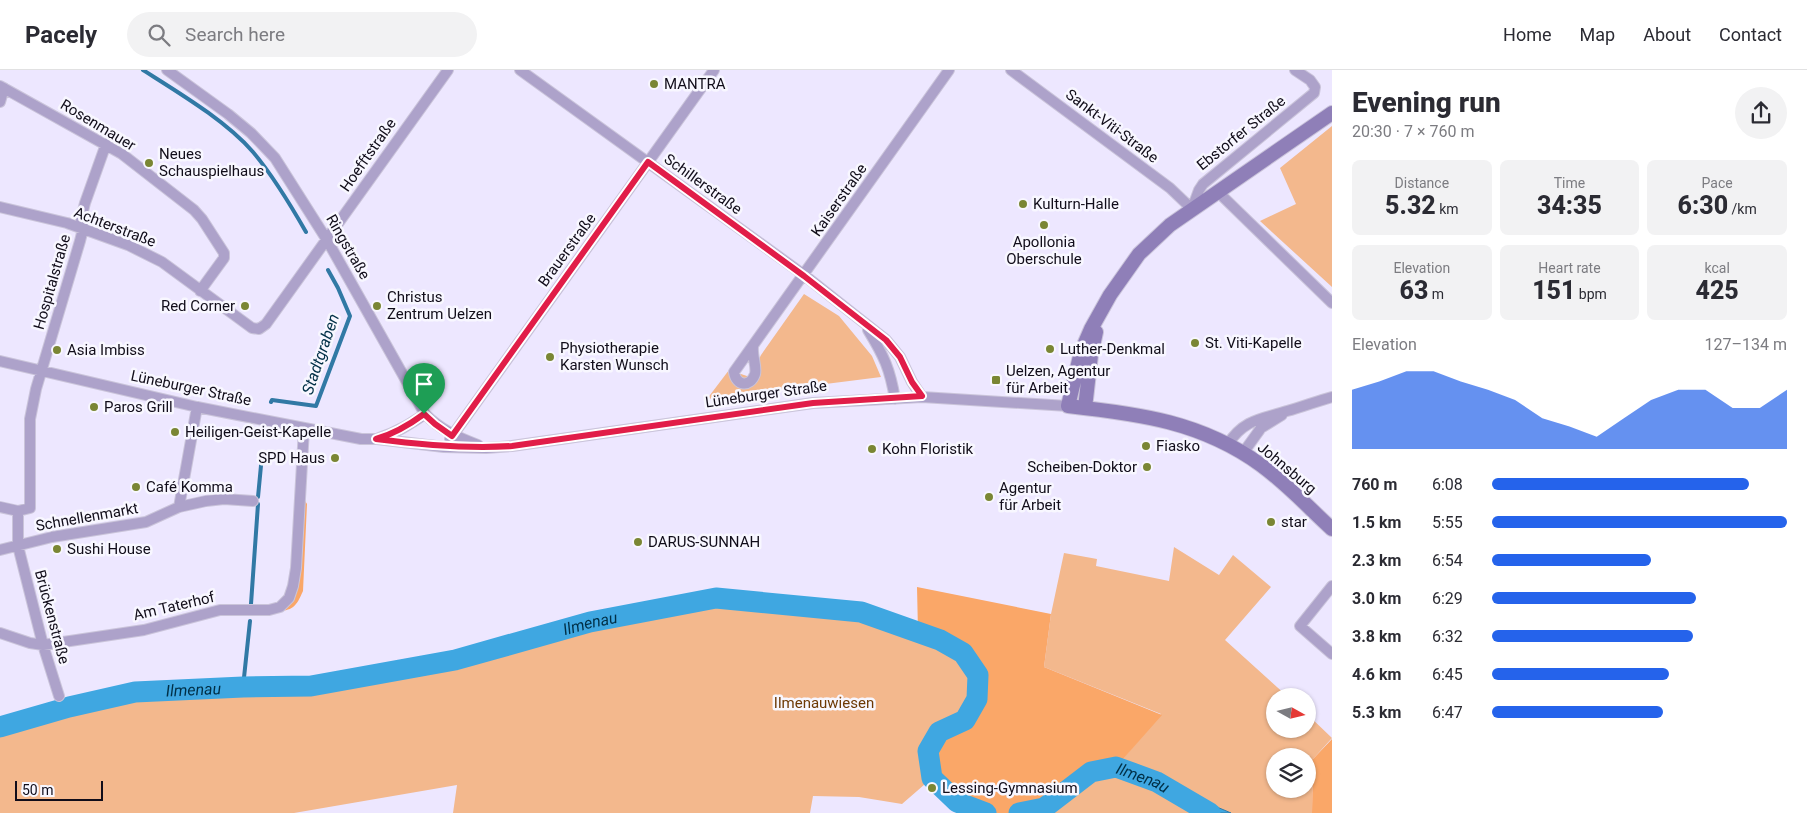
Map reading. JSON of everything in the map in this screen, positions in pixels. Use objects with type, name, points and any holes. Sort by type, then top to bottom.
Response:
[{"type":"main road","name":"Ebstorfer Straße","points":[[1068,406],[1081,352],[1091,328],[1110,295],[1139,254],[1170,225],[1332,113]]},
{"type":"main road","name":"Ebstorfer Straße","points":[[1085,408],[1091,354],[1097,330],[1110,295]]},
{"type":"main road","name":"Lüneburger Straße","points":[[1068,406],[1180,424],[1228,444],[1243,453]]},
{"type":"main road","name":"Johnsburg","points":[[1243,453],[1263,466],[1332,529]]},
{"type":"street","name":"Ringstraße","points":[[166,70],[228,114],[251,133],[275,158],[327,240],[424,414],[452,436],[486,448]]},
{"type":"street","name":"Hoefftstraße","points":[[259,329],[266,324],[448,70]]},
{"type":"street","name":"Schillerstraße","points":[[520,70],[804,276],[886,340],[922,396]]},
{"type":"street","name":"Brauerstraße","points":[[444,447],[714,70]]},
{"type":"street","name":"Kaiserstraße","points":[[752,347],[949,70]]},
{"type":"street","name":"Sankt-Viti-Straße","points":[[1012,70],[1170,188],[1192,209]]},
{"type":"street","name":"Ebstorfer Straße","points":[[1192,209],[1199,190],[1204,184],[1314,93],[1315,87],[1310,80],[1294,70]]},
{"type":"street","points":[[0,102],[2,87]]},
{"type":"street","name":"Rosenmauer","points":[[2,87],[122,154],[194,210],[224,253],[224,258],[200,291]]},
{"type":"street","name":"Hospitalstraße","points":[[18,511],[30,508],[30,419],[36,390],[83,229],[81,218],[85,203],[106,144]]},
{"type":"street","points":[[1218,192],[1332,303]]},
{"type":"street","name":"Achterstraße","points":[[0,207],[83,229],[128,245],[162,262],[252,328],[259,329]]},
{"type":"street","name":"Schillerstraße","points":[[865,325],[885,358],[895,399]]},
{"type":"street","name":"Lüneburger Straße","points":[[0,361],[197,407],[304,429],[361,439],[444,447],[486,448],[586,437],[813,403],[922,396],[1068,406]]},
{"type":"street","points":[[1228,444],[1235,434],[1254,420],[1287,412],[1332,396]]},
{"type":"street","points":[[179,507],[197,407]]},
{"type":"street","points":[[1243,453],[1261,428],[1287,412]]},
{"type":"street","name":"Lüneburger Straße","points":[[376,439],[396,432],[424,414]]},
{"type":"street","name":"Am Taterhof","points":[[43,645],[144,630],[220,610],[268,610],[280,607],[289,598],[294,586],[304,429]]},
{"type":"street","name":"Schnellenmarkt","points":[[18,511],[18,546],[52,537],[146,522],[179,507],[224,499],[253,501]]},
{"type":"street","points":[[0,507],[18,511]]},
{"type":"street","points":[[0,550],[18,546]]},
{"type":"street","name":"Brückenstraße","points":[[18,546],[43,645],[59,696]]},
{"type":"street","points":[[1332,586],[1300,626],[1332,654]]},
{"type":"street","points":[[0,633],[30,643],[43,645]]},
{"type":"green space","points":[[1332,126],[1332,287],[1260,221],[1296,204],[1280,168]]},
{"type":"green space","points":[[804,294],[839,316],[872,356],[881,377],[707,399],[729,370],[750,377],[761,355]]},
{"type":"green space","points":[[1174,547],[1219,575],[1233,555],[1271,587],[1225,640],[1278,688],[1266,688],[1266,738],[1316,738],[1316,723],[1332,738],[1316,756],[1316,748],[1266,748],[1266,798],[1312,798],[1312,813],[1231,813],[1159,783],[1193,813],[1019,813],[1044,808],[1091,772],[1116,767],[1161,714],[1044,667],[1051,614],[1064,553],[1097,559],[1096,566],[1169,581]]},
{"type":"green space","name":"Ilmenauwiesen","points":[[716,598],[861,612],[940,640],[963,653],[978,675],[977,699],[965,720],[939,732],[928,751],[932,778],[902,804],[859,797],[813,796],[810,813],[453,813],[457,785],[294,813],[0,813],[0,718],[56,702],[144,687],[197,690],[313,686],[455,660],[590,622]]},
{"type":"shaded area","points":[[304,499],[307,504],[303,591],[293,607],[275,611],[291,597]]},
{"type":"shaded area","points":[[917,587],[1051,614],[1044,667],[1162,715],[1116,767],[1091,772],[1044,808],[1019,813],[986,813],[957,802],[932,778],[928,751],[939,732],[965,720],[977,699],[978,675],[963,653],[940,640],[918,632]]},
{"type":"shaded area","points":[[1332,739],[1332,813],[1312,813],[1312,798],[1316,798],[1316,756]]},
{"type":"water","points":[[1157,782],[1224,810],[1231,813],[1193,813]]},
{"type":"waterway","name":"Stadtgraben","points":[[143,70],[201,108],[242,140],[261,161],[275,181],[306,232]]},
{"type":"waterway","name":"Stadtgraben","points":[[271,402],[272,400],[316,406],[350,316],[328,270]]},
{"type":"waterway","name":"Stadtgraben","points":[[258,497],[262,455]]},
{"type":"waterway","name":"Stadtgraben","points":[[251,604],[258,504]]},
{"type":"waterway","name":"Ilmenau","points":[[0,727],[69,707],[135,692],[311,686],[455,660],[590,622],[716,598],[861,612],[940,640],[963,653],[978,675],[977,699],[965,720],[939,732],[928,751],[932,778],[957,802],[986,813]]},
{"type":"waterway","name":"Stadtgraben","points":[[243,687],[250,621]]},
{"type":"waterway","name":"Ilmenau","points":[[1019,813],[1044,808],[1091,772],[1116,767],[1157,782],[1210,813]]},
{"type":"place","name":"MANTRA","points":[[654,84]]},
{"type":"place","name":"Neues Schauspielhaus","points":[[149,163]]},
{"type":"place","name":"Kulturn-Halle","points":[[1023,204]]},
{"type":"place","name":"Apollonia Oberschule","points":[[1044,225]]},
{"type":"place","name":"Red Corner","points":[[245,306]]},
{"type":"place","name":"Christus Zentrum Uelzen","points":[[377,306]]},
{"type":"place","name":"St. Viti-Kapelle","points":[[1195,343]]},
{"type":"place","name":"Luther-Denkmal","points":[[1050,349]]},
{"type":"place","name":"Asia Imbiss","points":[[57,350]]},
{"type":"place","name":"Physiotherapie Karsten Wunsch","points":[[550,357]]},
{"type":"place","name":"Uelzen, Agentur für Arbeit","points":[[996,380]]},
{"type":"place","name":"Paros Grill","points":[[94,407]]},
{"type":"place","name":"Heiligen-Geist-Kapelle","points":[[175,432]]},
{"type":"place","name":"Fiasko","points":[[1146,446]]},
{"type":"place","name":"Kohn Floristik","points":[[872,449]]},
{"type":"place","name":"SPD Haus","points":[[335,458]]},
{"type":"place","name":"Scheiben-Doktor","points":[[1147,467]]},
{"type":"place","name":"Café Komma","points":[[136,487]]},
{"type":"place","name":"Agentur für Arbeit","points":[[989,497]]},
{"type":"place","name":"star","points":[[1271,522]]},
{"type":"place","name":"DARUS-SUNNAH","points":[[638,542]]},
{"type":"place","name":"Sushi House","points":[[57,549]]},
{"type":"place","name":"Lessing-Gymnasium","points":[[932,788]]},
{"type":"route","points":[[648,162],[804,276],[886,340],[900,357],[912,382],[922,396],[813,403],[586,437],[512,446],[486,448],[444,447],[376,439],[389,435],[424,414],[452,436],[648,162]]}]
